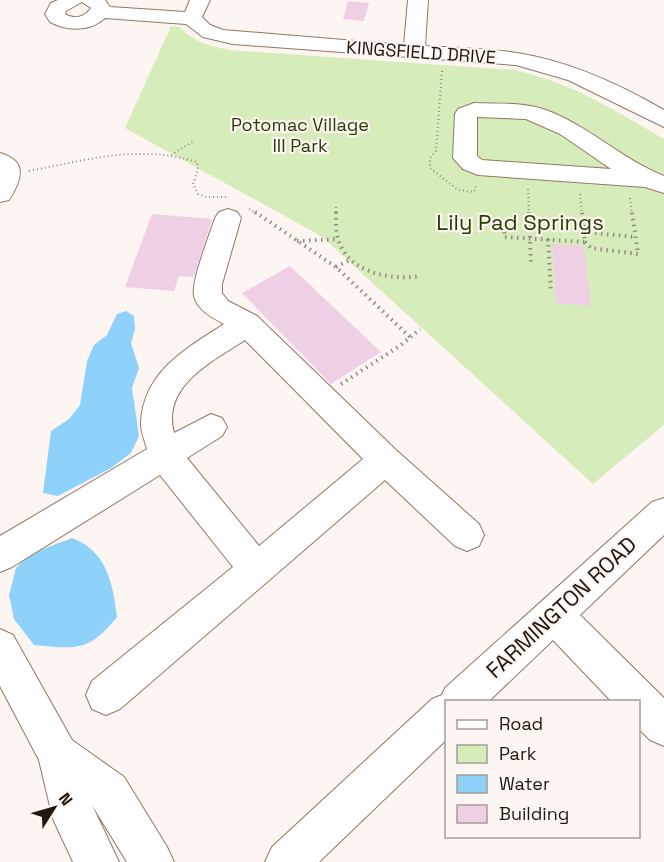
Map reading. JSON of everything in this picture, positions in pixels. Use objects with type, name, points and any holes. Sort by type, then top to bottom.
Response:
[{"type":"street","points":[[74,0],[58,7],[55,14],[57,18],[68,23],[84,22],[95,6],[196,9]]},
{"type":"street","points":[[414,50],[418,0]]},
{"type":"street","name":"KINGSFIELD DRIVE","points":[[196,9],[198,27],[227,37],[517,59],[576,75],[634,102],[664,120]]},
{"type":"street","points":[[445,108],[532,113],[559,124],[646,187]]},
{"type":"street","points":[[474,110],[466,114],[465,158],[471,164],[478,167],[527,171],[646,187]]},
{"type":"street","points":[[0,161],[9,169],[10,174],[0,194]]},
{"type":"street","points":[[228,218],[208,284],[208,296],[218,308],[247,324],[320,398],[466,535]]},
{"type":"street","points":[[247,324],[196,357],[176,374],[161,395],[156,424],[165,456],[257,570]]},
{"type":"street","points":[[0,555],[211,427]]},
{"type":"street","points":[[106,695],[385,460]]},
{"type":"street","name":"FARMINGTON ROAD","points":[[461,700],[664,513]]},
{"type":"street","points":[[553,614],[638,700]]},
{"type":"street","points":[[0,648],[58,754],[74,819],[97,862]]},
{"type":"street","points":[[640,702],[664,726]]},
{"type":"street","points":[[287,862],[445,715]]},
{"type":"street","points":[[58,754],[109,792],[152,862]]},
{"type":"path","points":[[171,156],[194,141]]},
{"type":"path","points":[[527,171],[531,266]]},
{"type":"path","points":[[580,193],[585,242],[591,248],[638,254],[636,237],[646,187]]},
{"type":"path","points":[[336,207],[338,239],[350,260],[371,271],[399,278],[410,279],[421,276]]},
{"type":"path","points":[[482,223],[504,224],[504,237],[585,242]]},
{"type":"path","points":[[583,232],[636,237]]},
{"type":"path","points":[[297,241],[338,239]]},
{"type":"path","points":[[548,239],[551,292]]},
{"type":"path","points":[[336,267],[350,260]]},
{"type":"path","points":[[320,398],[401,345],[420,329]]},
{"type":"green space","name":"Lily Pad Springs","points":[[171,26],[180,27],[202,43],[229,50],[515,70],[575,90],[664,139],[664,425],[593,484],[321,236],[125,128]]},
{"type":"water","points":[[126,311],[134,316],[135,329],[131,343],[139,368],[132,388],[139,436],[131,453],[111,468],[58,496],[43,493],[51,431],[69,419],[80,405],[87,361],[94,345],[107,335],[117,314]]},
{"type":"water","points":[[72,538],[84,544],[101,560],[110,581],[117,617],[98,637],[81,646],[34,645],[14,619],[9,595],[16,568],[30,554]]},
{"type":"building","points":[[348,1],[369,3],[364,21],[343,19]]},
{"type":"building","points":[[152,214],[212,219],[194,277],[179,276],[174,291],[125,287]]},
{"type":"building","points":[[552,244],[584,246],[591,306],[556,303]]},
{"type":"building","points":[[290,266],[381,352],[331,384],[242,293]]},
{"type":"park label","name":"Potomac Village III Park","points":[[300,134]]}]
